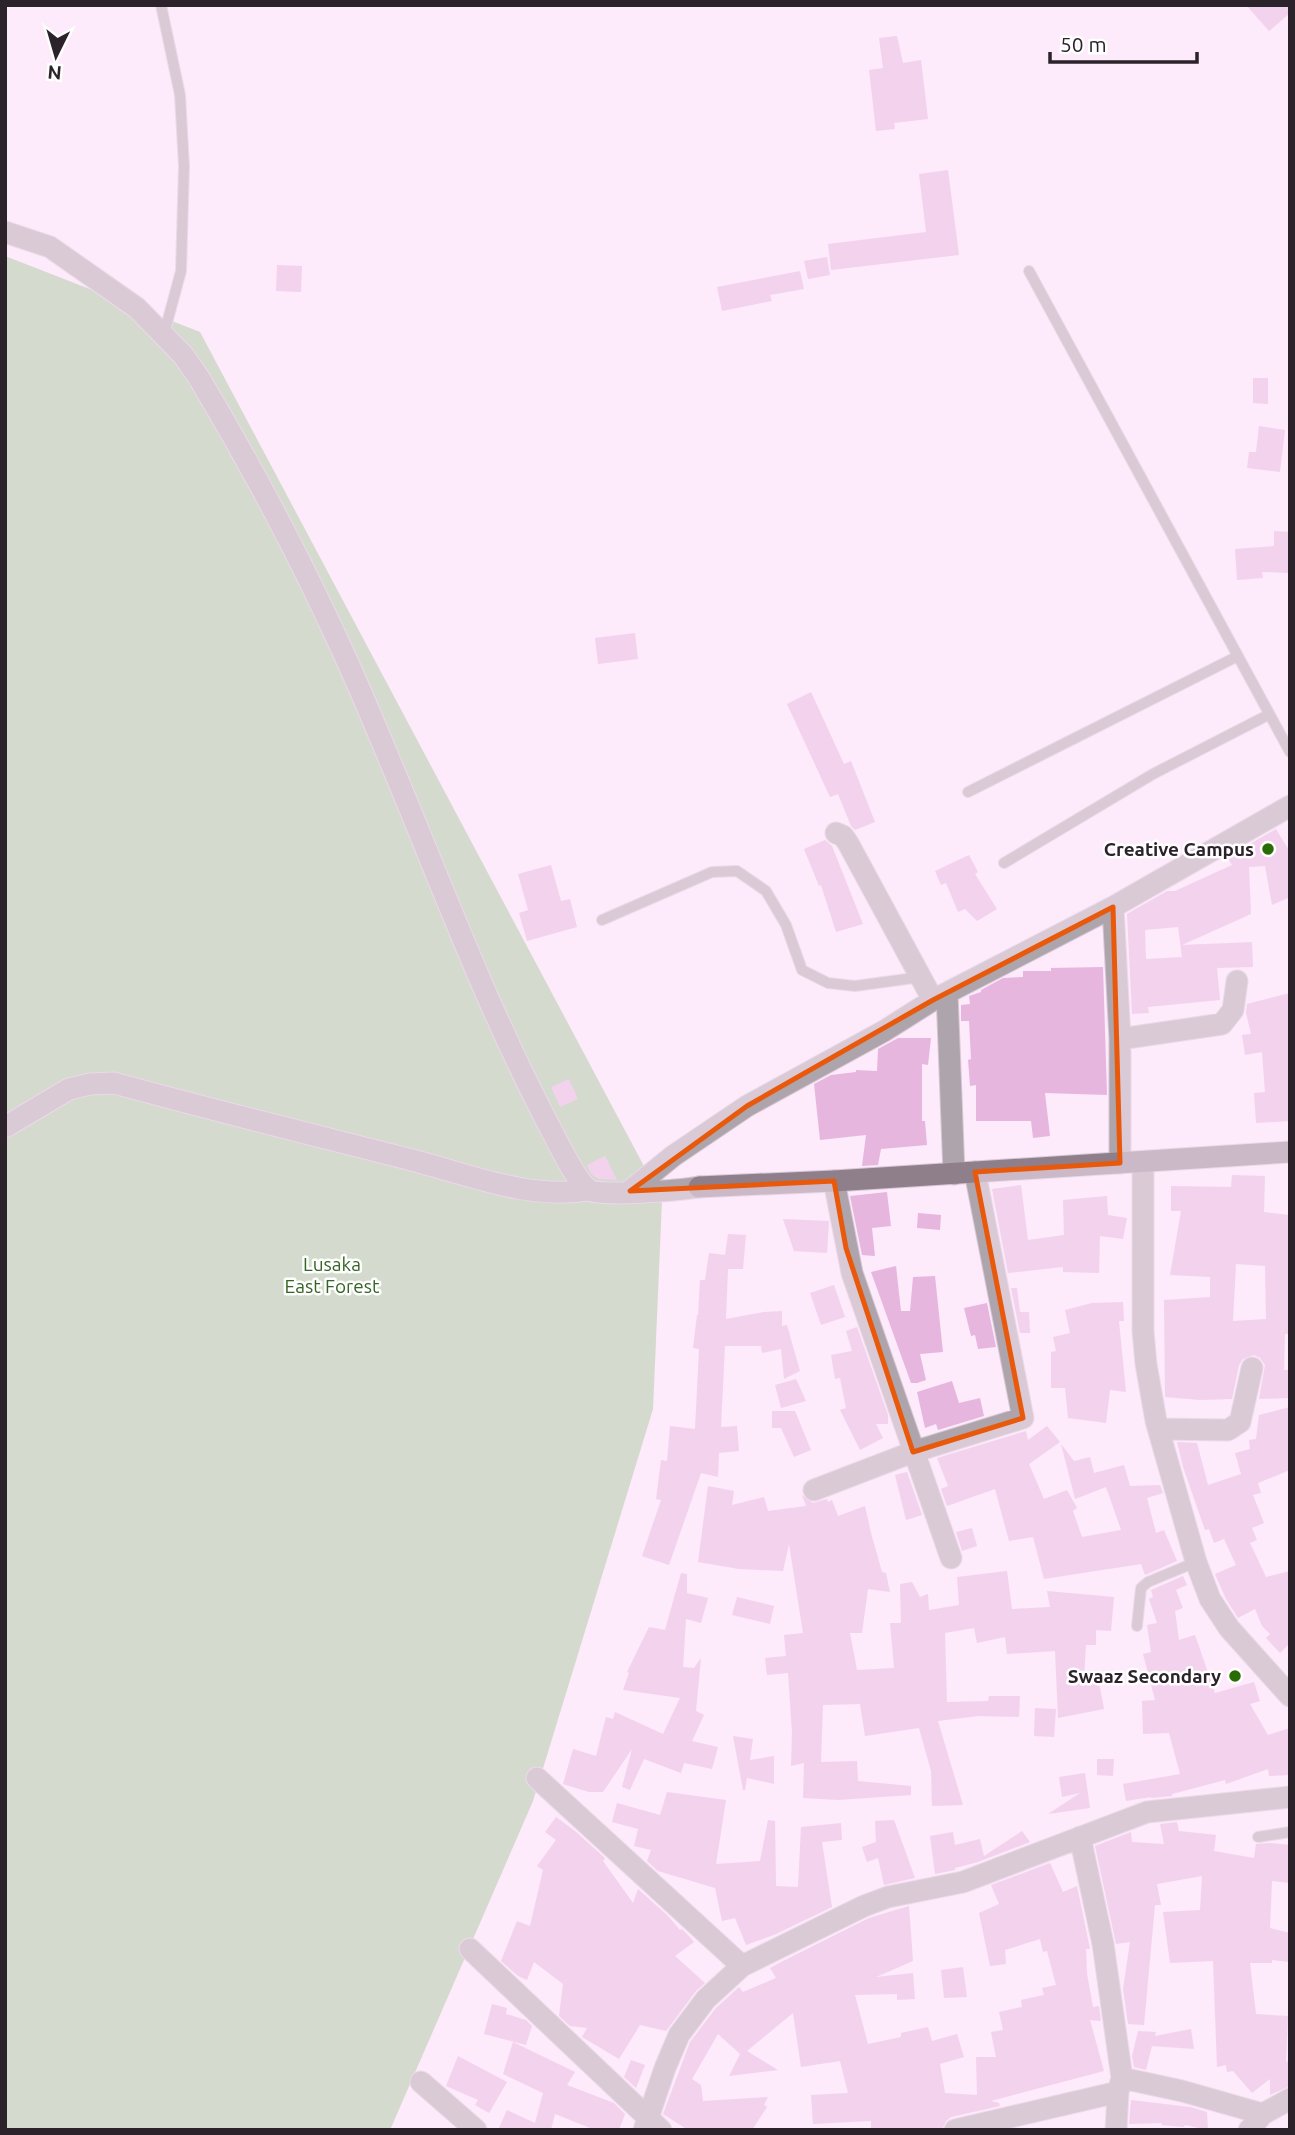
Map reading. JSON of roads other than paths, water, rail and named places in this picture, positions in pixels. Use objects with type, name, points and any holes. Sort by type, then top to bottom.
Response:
[{"type":"street","points":[[5,232],[50,247],[137,309],[183,355],[199,378],[300,559],[354,676],[455,923],[516,1058],[561,1148],[589,1190]]},
{"type":"street","points":[[630,1191],[715,1126],[884,1031],[940,996],[1113,908],[1290,806]]},
{"type":"street","points":[[814,1490],[913,1452],[1023,1418],[964,1173],[940,996],[921,977],[848,843],[836,832]]},
{"type":"street","points":[[1113,908],[1120,1039],[1120,1163]]},
{"type":"street","points":[[1120,1039],[1222,1024],[1233,1010],[1237,981]]},
{"type":"street","points":[[5,1127],[69,1089],[90,1084],[114,1083],[490,1182],[539,1193],[564,1194],[589,1190],[601,1194],[670,1191],[699,1187],[1290,1152]]},
{"type":"street","points":[[1143,1162],[1143,1331],[1151,1397],[1159,1429],[1196,1562],[1210,1599],[1219,1615],[1290,1696]]},
{"type":"street","points":[[834,1181],[852,1273],[951,1558]]},
{"type":"street","points":[[1159,1429],[1228,1430],[1240,1422],[1252,1368]]},
{"type":"street","points":[[537,1778],[742,1966]]},
{"type":"street","points":[[651,2126],[665,2068],[679,2035],[706,1999],[742,1966],[864,1906],[888,1897],[963,1882],[1147,1812],[1290,1797]]},
{"type":"street","points":[[1080,1837],[1103,1944],[1120,2085],[1116,2130]]},
{"type":"street","points":[[470,1949],[651,2126]]},
{"type":"street","points":[[421,2082],[476,2130]]},
{"type":"street","points":[[955,2130],[1120,2085],[1182,2091],[1256,2122],[1290,2099]]},
{"type":"lane","points":[[161,5],[180,95],[184,166],[181,271],[163,334]]},
{"type":"lane","points":[[1029,271],[1236,657],[1290,752]]},
{"type":"lane","points":[[968,792],[1236,657]]},
{"type":"lane","points":[[1004,863],[1153,774],[1268,715]]},
{"type":"lane","points":[[603,920],[712,872],[737,871],[766,891],[786,925],[802,970],[828,983],[855,986],[921,977]]},
{"type":"lane","points":[[1136,1626],[1141,1588],[1148,1582],[1196,1562]]},
{"type":"lane","points":[[1258,1837],[1290,1832]]},
{"type":"place","name":"Creative Campus","points":[[1268,849]]},
{"type":"place","name":"Swaaz Secondary","points":[[1235,1676]]},
{"type":"park label","name":"Lusaka East Forest","points":[[332,1275]]}]
